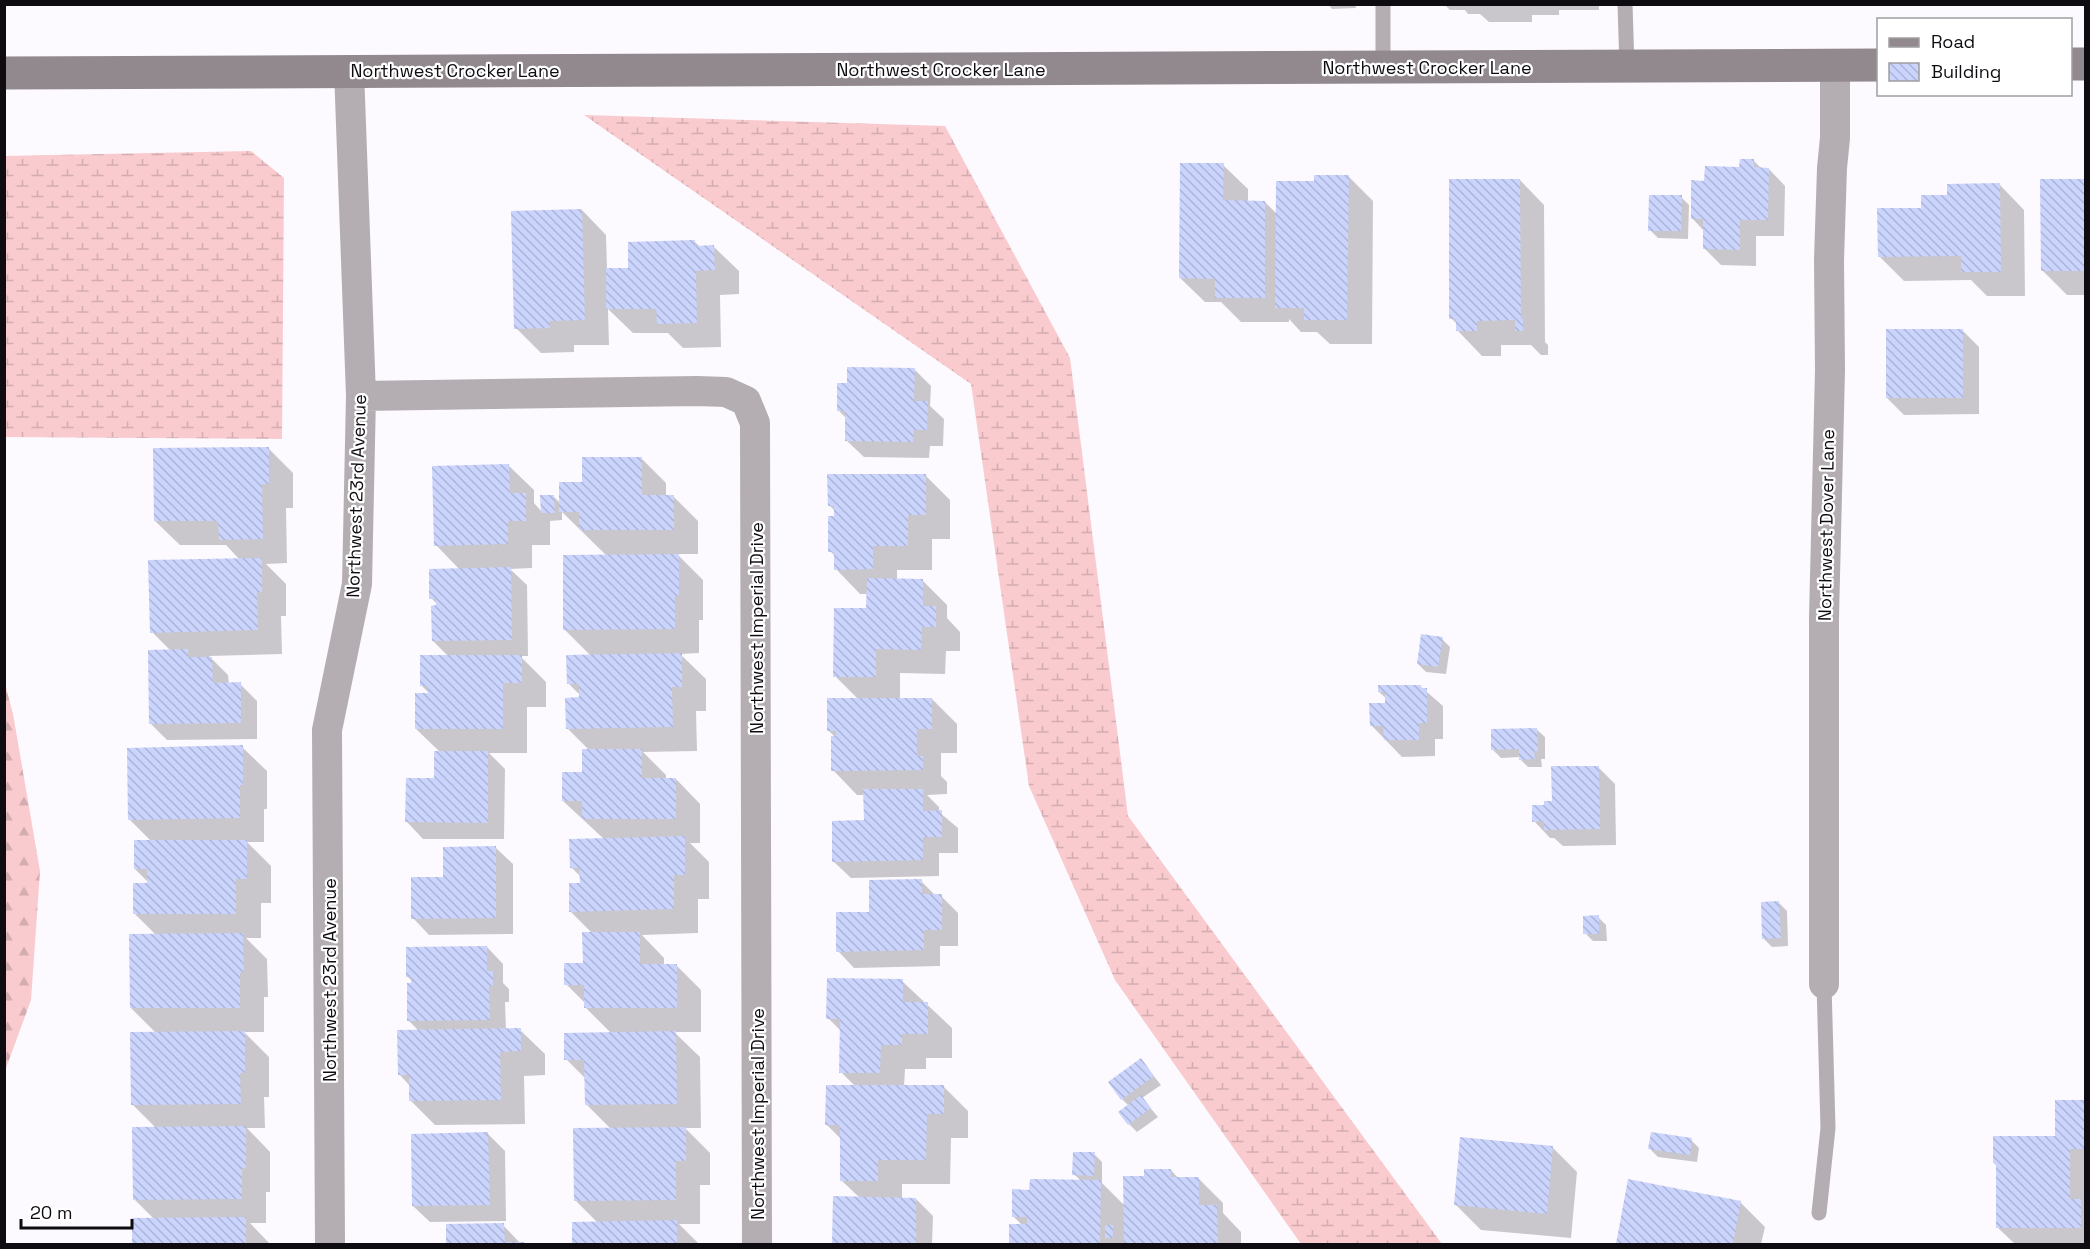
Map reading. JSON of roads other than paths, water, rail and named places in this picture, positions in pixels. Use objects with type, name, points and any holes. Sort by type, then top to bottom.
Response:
[{"type":"street","name":"Northwest Crocker Lane","points":[[4,73],[1877,65]]},
{"type":"street","name":"Northwest Dover Lane","points":[[1824,984],[1824,618],[1830,370],[1829,260],[1835,138],[1835,66]]},
{"type":"street","name":"Northwest 23rd Avenue","points":[[330,1245],[327,730],[357,584],[361,396],[349,70]]},
{"type":"street","name":"Northwest Imperial Drive","points":[[361,396],[697,391],[726,392],[746,401],[755,423],[757,1245]]},
{"type":"lane","points":[[1383,4],[1383,68]]},
{"type":"lane","points":[[1625,4],[1627,67]]},
{"type":"lane","points":[[1819,1213],[1828,1128],[1824,984]]}]
